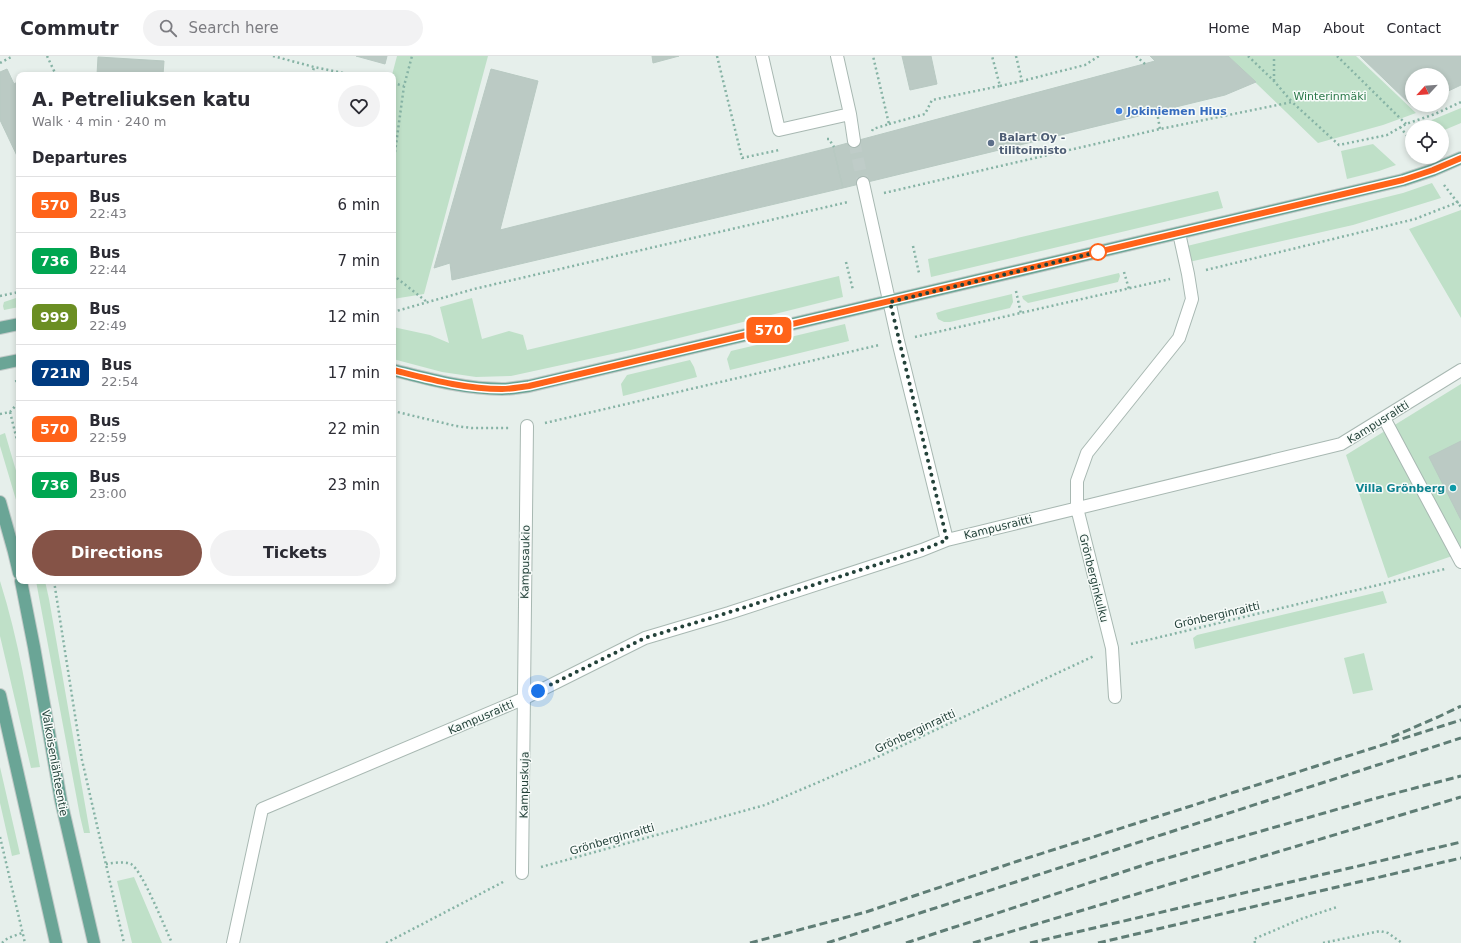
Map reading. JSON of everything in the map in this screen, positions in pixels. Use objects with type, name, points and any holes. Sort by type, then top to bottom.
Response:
[{"type":"main road","points":[[396,371],[447,383],[477,388],[503,389],[529,386],[1403,180],[1433,170],[1461,158]]},
{"type":"main road","points":[[0,328],[16,325]]},
{"type":"main road","points":[[0,364],[16,361]]},
{"type":"main road","points":[[0,502],[16,560]]},
{"type":"main road","name":"Valkoisenlähteentie","points":[[22,584],[61,802],[94,943]]},
{"type":"main road","points":[[0,695],[56,943]]},
{"type":"street","points":[[762,56],[779,130],[850,114]]},
{"type":"street","points":[[837,56],[850,114],[854,141]]},
{"type":"street","points":[[863,183],[865,198],[898,341],[947,540]]},
{"type":"street","name":"Grönberginkulku","points":[[1114,698],[1112,648],[1077,508],[1077,481],[1087,453],[1179,338],[1192,298],[1179,233]]},
{"type":"street","name":"Kampusraitti","points":[[233,943],[262,809],[525,698],[645,638],[922,550],[947,540],[1342,444],[1461,370]]},
{"type":"street","points":[[1384,418],[1461,562]]},
{"type":"street","name":"Kampusaukio","points":[[525,698],[524,668],[527,426]]},
{"type":"street","name":"Kampuskuja","points":[[522,873],[525,698]]},
{"type":"path","points":[[0,63],[13,56]]},
{"type":"path","points":[[47,56],[55,72]]},
{"type":"path","points":[[272,56],[338,72]]},
{"type":"path","points":[[396,145],[404,86],[412,56]]},
{"type":"path","points":[[874,56],[889,124]]},
{"type":"path","points":[[992,56],[1000,86]]},
{"type":"path","points":[[1016,56],[1022,81]]},
{"type":"path","points":[[872,133],[873,129],[925,114],[932,100],[1022,81],[1085,65],[1100,56]]},
{"type":"path","points":[[1136,56],[1145,64]]},
{"type":"path","points":[[1248,56],[1274,81],[1292,102],[1339,145],[1387,134],[1405,124]]},
{"type":"path","points":[[1274,56],[1274,81]]},
{"type":"path","points":[[1337,56],[1405,123]]},
{"type":"path","points":[[313,72],[314,67]]},
{"type":"path","points":[[396,84],[404,86]]},
{"type":"path","points":[[396,311],[474,289],[1160,128],[1292,102]]},
{"type":"path","points":[[1418,120],[1461,102]]},
{"type":"path","points":[[1157,112],[1160,128]]},
{"type":"path","points":[[1400,127],[1405,133]]},
{"type":"path","points":[[396,412],[456,426],[472,428],[518,427],[554,422],[619,405],[1130,289],[1415,219],[1461,201]]},
{"type":"path","points":[[912,246],[919,273]]},
{"type":"path","points":[[846,262],[853,290]]},
{"type":"path","points":[[1124,272],[1130,289]]},
{"type":"path","points":[[396,277],[428,302]]},
{"type":"path","points":[[1015,289],[1021,314]]},
{"type":"path","points":[[0,296],[16,293]]},
{"type":"path","points":[[0,414],[10,412],[16,405]]},
{"type":"path","points":[[10,412],[16,436]]},
{"type":"path","name":"Grönberginraitti","points":[[386,943],[522,873],[765,805],[882,755],[1112,648],[1446,569]]},
{"type":"path","points":[[54,584],[82,760],[124,943]]},
{"type":"path","points":[[0,837],[24,943]]},
{"type":"path","points":[[106,864],[126,863],[136,868],[172,943]]},
{"type":"path","points":[[1255,943],[1254,939],[1301,919],[1337,907]]},
{"type":"path","points":[[1323,943],[1380,931],[1388,933],[1402,943]]},
{"type":"path","points":[[2,943],[8,938],[22,933]]},
{"type":"green space","points":[[397,56],[488,56],[424,294],[396,299],[396,72],[393,72]]},
{"type":"green space","name":"Winterinmäki","points":[[1228,56],[1356,56],[1405,103],[1405,112],[1416,113],[1383,125],[1318,143]]},
{"type":"green space","points":[[1461,108],[1461,123],[1449,128],[1449,120],[1432,120]]},
{"type":"green space","points":[[1373,144],[1396,165],[1347,179],[1341,151]]},
{"type":"green space","points":[[1432,183],[1441,198],[1353,225],[1189,262],[1187,246],[1403,193]]},
{"type":"green space","points":[[1218,191],[1223,208],[931,277],[928,259]]},
{"type":"green space","points":[[1461,210],[1461,318],[1409,229]]},
{"type":"green space","points":[[1119,273],[1120,276],[1118,282],[1028,303],[1022,296]]},
{"type":"green space","points":[[839,276],[843,297],[635,349],[511,376],[476,377],[442,372],[396,360],[396,328],[430,335],[449,343],[440,307],[472,298],[482,339],[509,331],[523,335],[527,350]]},
{"type":"green space","points":[[1012,294],[1013,302],[1010,308],[950,322],[944,322],[938,319],[936,313],[945,310]]},
{"type":"green space","points":[[16,298],[16,308],[4,310],[4,302]]},
{"type":"green space","points":[[845,324],[849,341],[730,370],[727,359],[731,351]]},
{"type":"green space","points":[[690,360],[697,377],[623,396],[621,384],[627,375]]},
{"type":"green space","points":[[1461,384],[1461,553],[1388,578],[1346,455]]},
{"type":"green space","points":[[5,433],[16,471],[16,500],[0,446],[0,435]]},
{"type":"green space","points":[[0,581],[13,627],[28,696],[40,767],[31,768],[0,636]]},
{"type":"green space","points":[[37,584],[46,584],[49,599],[90,833],[84,833]]},
{"type":"green space","points":[[1383,591],[1387,603],[1195,649],[1193,638],[1197,635]]},
{"type":"green space","points":[[1364,653],[1373,690],[1353,694],[1344,658]]},
{"type":"green space","points":[[0,767],[20,854],[12,856],[0,803]]},
{"type":"green space","points":[[134,877],[162,943],[132,943],[117,881]]},
{"type":"building","points":[[356,56],[387,56],[385,64]]},
{"type":"building","points":[[652,56],[679,56],[653,63]]},
{"type":"building","points":[[902,56],[931,56],[937,84],[910,90]]},
{"type":"building","points":[[1150,56],[1228,56],[1256,82],[1225,95],[843,188],[833,147],[1155,61]]},
{"type":"building","points":[[1360,56],[1461,56],[1461,85],[1449,91],[1449,68],[1405,68],[1405,99]]},
{"type":"building","points":[[98,57],[164,61],[163,72],[97,72]]},
{"type":"building","points":[[7,69],[14,84],[16,83],[16,154],[0,120],[0,72]]},
{"type":"building","points":[[491,69],[538,81],[500,230],[833,147],[843,188],[452,280],[450,263],[434,268]]},
{"type":"building","name":"Villa Grönberg","points":[[1461,441],[1461,520],[1429,457]]},
{"type":"tunnel","points":[[854,141],[863,183]]},
{"type":"railway","points":[[1392,737],[1461,706]]},
{"type":"railway","points":[[750,943],[866,912],[1018,861],[1461,720]]},
{"type":"railway","points":[[827,943],[1461,738]]},
{"type":"railway","points":[[906,943],[1150,863],[1373,799],[1461,776]]},
{"type":"railway","points":[[973,943],[1461,797]]},
{"type":"railway","points":[[1030,943],[1461,842]]},
{"type":"railway","points":[[1098,943],[1461,858]]},
{"type":"bus line","name":"570","points":[[396,371],[447,383],[477,388],[503,389],[529,386],[1403,180],[1433,170],[1461,158]]},
{"type":"place","name":"Jokiniemen Hius","points":[[1119,111]]},
{"type":"place","name":"Balart Oy - tilitoimisto","points":[[991,143]]},
{"type":"place","name":"Villa Grönberg","points":[[1453,488]]},
{"type":"route","points":[[538,691],[645,638],[744,608],[922,550],[947,540],[898,341],[890,302],[1098,252]]}]
